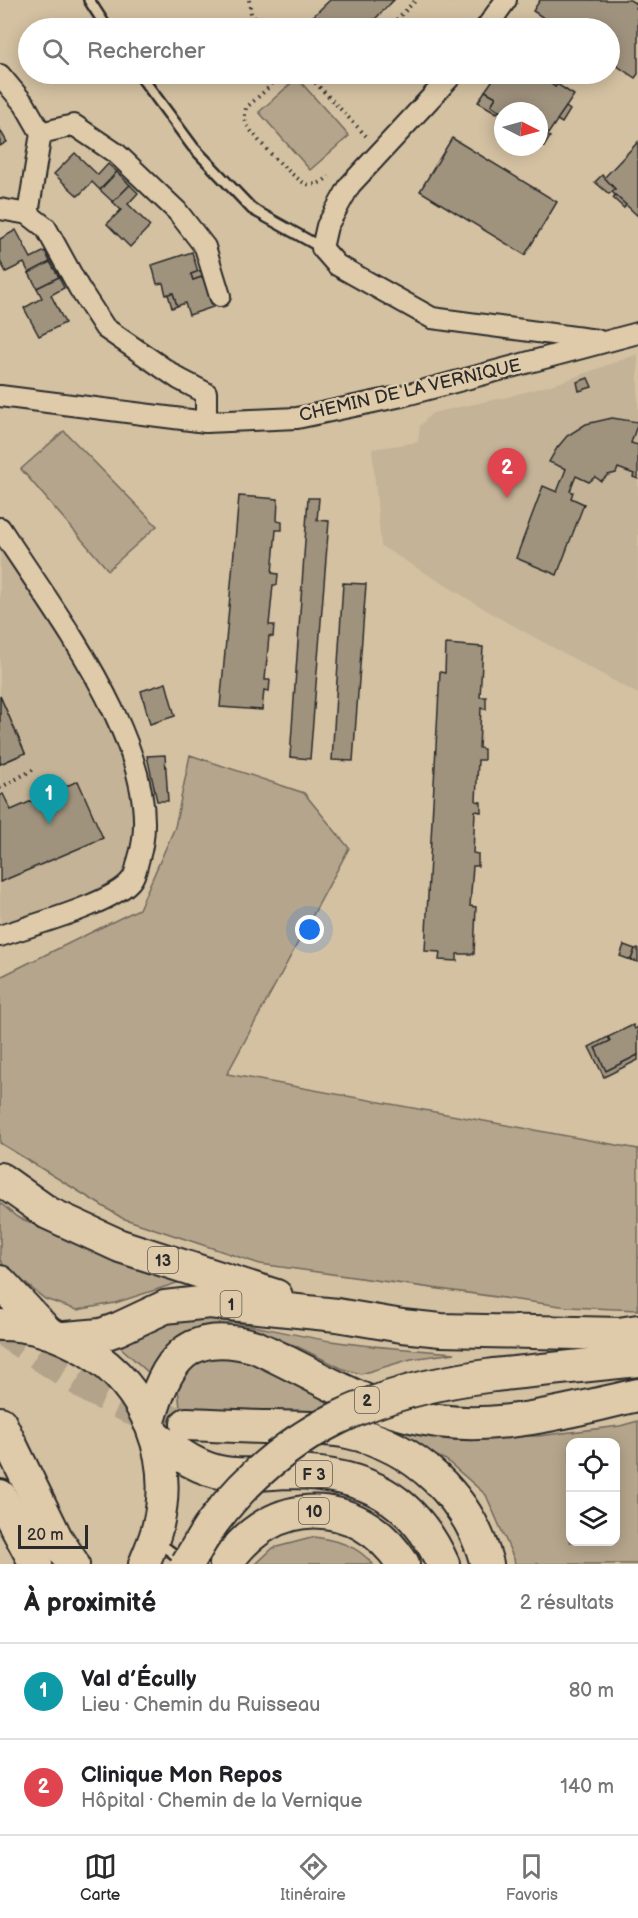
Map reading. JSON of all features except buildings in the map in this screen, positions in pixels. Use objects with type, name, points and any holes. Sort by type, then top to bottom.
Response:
[{"type":"highway","name":"13","points":[[0,1179],[48,1213],[120,1246],[337,1315]]},
{"type":"highway","points":[[0,1282],[55,1334]]},
{"type":"highway","name":"1","points":[[55,1334],[101,1335],[165,1307],[209,1302],[337,1315],[402,1326],[453,1331],[618,1334],[638,1331]]},
{"type":"highway","name":"2","points":[[152,1430],[158,1390],[167,1370],[175,1360],[195,1347],[218,1341],[256,1347],[358,1397],[407,1415],[444,1421],[476,1423],[524,1420],[638,1395]]},
{"type":"highway","points":[[188,1564],[213,1522],[244,1486],[280,1452],[322,1425],[402,1393],[456,1380],[638,1360]]},
{"type":"highway","points":[[0,1423],[56,1538],[73,1564]]},
{"type":"highway","points":[[187,1424],[335,1430],[360,1435],[400,1451],[429,1471],[460,1505],[480,1541],[487,1564]]},
{"type":"highway","name":"F 3","points":[[152,1430],[195,1463],[224,1473],[249,1476],[302,1473],[349,1478],[382,1491],[409,1512],[429,1536],[443,1564]]},
{"type":"highway","points":[[0,1496],[36,1564]]},
{"type":"highway","name":"10","points":[[226,1564],[238,1547],[256,1530],[275,1519],[304,1511],[325,1512],[358,1521],[388,1543],[403,1564]]},
{"type":"main road","points":[[0,1325],[29,1327],[55,1334],[104,1362],[129,1387],[152,1430],[162,1469],[163,1488],[159,1525],[149,1552]]},
{"type":"street","points":[[493,18],[506,0]]},
{"type":"street","points":[[0,75],[25,105],[41,133],[28,214]]},
{"type":"street","points":[[444,84],[350,185],[327,226],[322,248],[337,264],[432,318],[606,341]]},
{"type":"street","points":[[41,133],[74,125],[117,154],[177,211],[205,247],[220,296]]},
{"type":"street","points":[[0,209],[28,214],[46,228],[79,288],[105,328],[179,379],[206,393],[206,422]]},
{"type":"street","name":"CHEMIN DE LA VERNIQUE","points":[[0,396],[206,422],[297,418],[402,396],[638,333]]},
{"type":"street","points":[[0,528],[99,681],[131,752],[143,796],[144,841],[132,879],[105,900],[0,936]]},
{"type":"lane","points":[[89,0],[101,18]]},
{"type":"lane","points":[[146,84],[193,147],[252,209],[322,248]]},
{"type":"lane","points":[[149,1552],[188,1564]]},
{"type":"path","points":[[249,0],[251,14],[255,18]]},
{"type":"path","points":[[398,18],[416,0]]},
{"type":"path","points":[[272,84],[246,108],[246,123],[272,155],[306,183],[322,182],[330,175]]},
{"type":"path","points":[[316,84],[369,140],[362,147]]},
{"type":"path","points":[[0,789],[36,768]]},
{"type":"shaded area","points":[[290,84],[302,84],[349,136],[310,170],[259,112]]},
{"type":"shaded area","points":[[638,354],[638,694],[501,619],[381,546],[372,449],[418,442],[420,426],[432,413],[507,397],[561,382]]},
{"type":"shaded area","points":[[64,431],[157,526],[108,570],[21,469]]},
{"type":"shaded area","points":[[0,544],[93,685],[125,756],[139,822],[129,870],[109,886],[87,897],[0,928]]},
{"type":"shaded area","points":[[190,755],[304,793],[349,848],[227,1074],[638,1149],[638,1310],[568,1307],[260,1264],[122,1218],[0,1143],[0,977],[139,909],[175,827]]},
{"type":"shaded area","points":[[0,1203],[17,1217],[105,1254],[183,1281],[115,1303],[77,1310],[45,1299],[4,1266],[0,1260]]},
{"type":"shaded area","points":[[209,1319],[331,1341],[455,1353],[411,1359],[361,1374],[343,1369],[294,1345],[237,1327],[201,1326],[170,1342],[149,1373],[119,1346],[169,1321]]},
{"type":"shaded area","points":[[219,1352],[267,1363],[315,1391],[423,1436],[538,1436],[620,1426],[638,1421],[638,1564],[515,1564],[486,1495],[446,1460],[408,1444],[192,1413],[180,1409],[178,1387],[193,1363]]},
{"type":"shaded area","points":[[315,1537],[347,1545],[360,1552],[373,1564],[256,1564],[273,1548]]},
{"type":"tunnel","points":[[0,1324],[10,1335],[94,1390],[140,1413],[187,1424]]},
{"type":"place","name":"Clinique Mon Repos","points":[[507,498]]},
{"type":"place","name":"Val d’Écully","points":[[49,824]]}]
